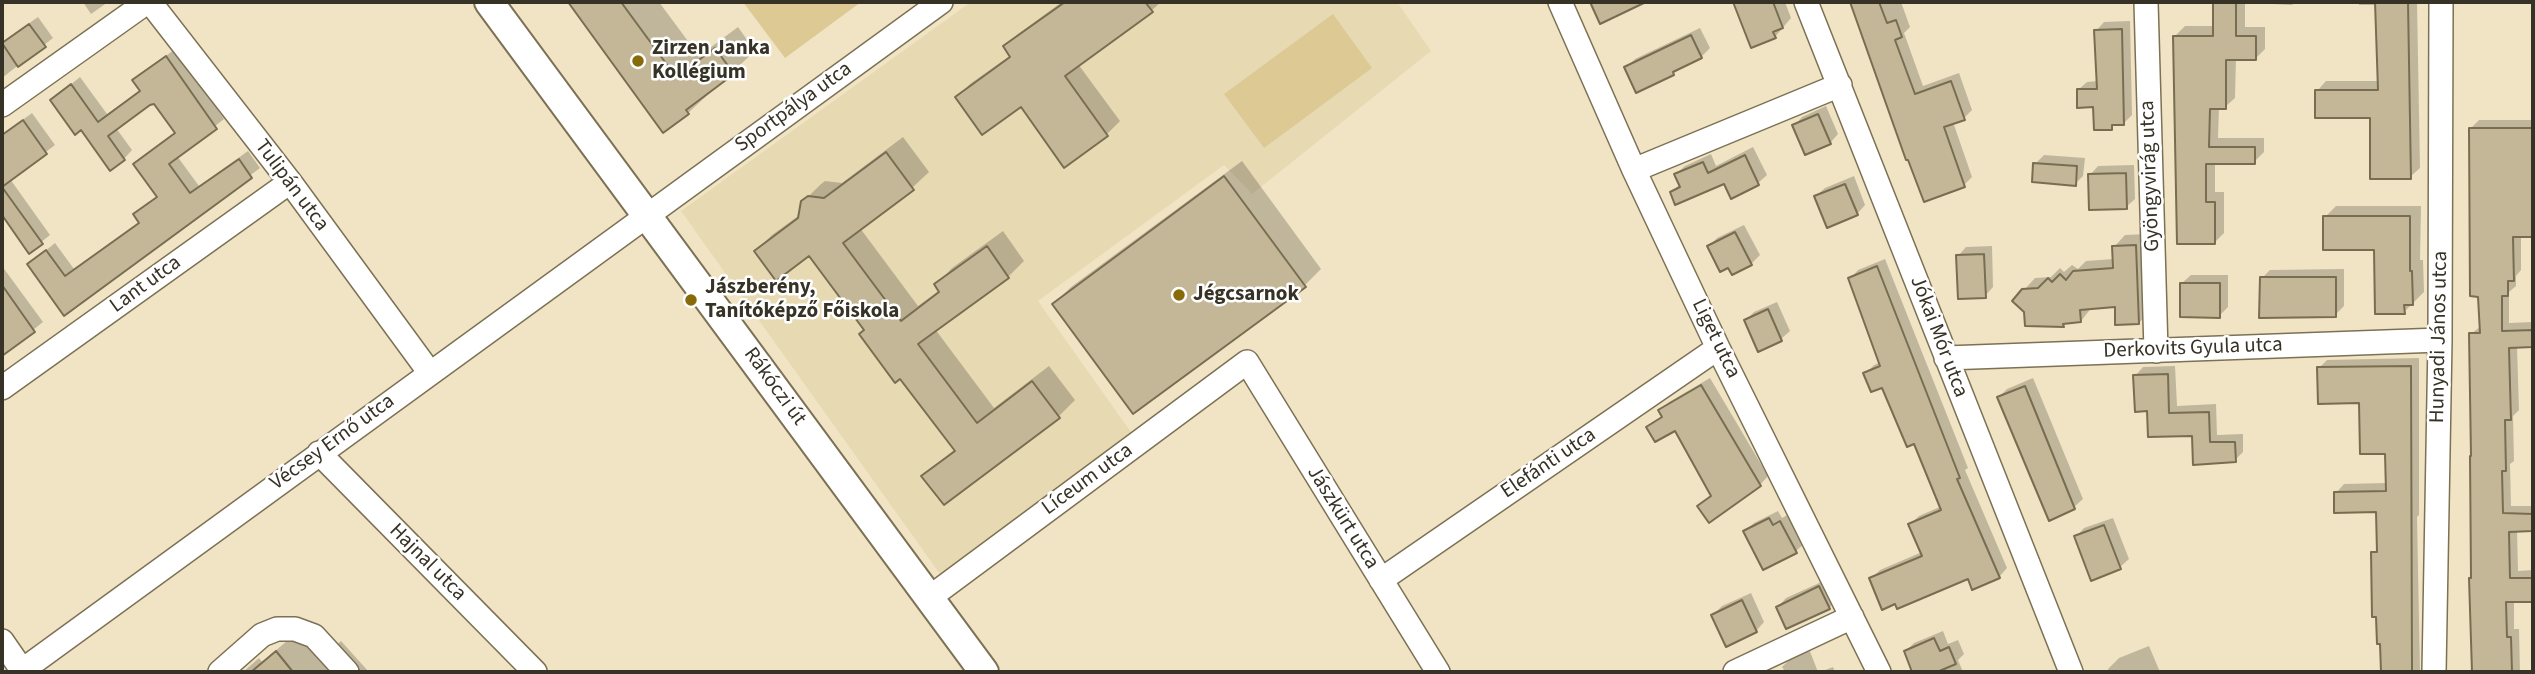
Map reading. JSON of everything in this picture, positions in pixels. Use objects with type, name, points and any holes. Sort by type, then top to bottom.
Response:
[{"type":"street","points":[[2,105],[148,2]]},
{"type":"street","name":"Tulipán utca","points":[[148,2],[290,182],[430,373]]},
{"type":"street","name":"Rákóczi út","points":[[489,2],[984,672]]},
{"type":"street","name":"Sportpálya utca","points":[[647,214],[942,2]]},
{"type":"street","name":"Liget utca","points":[[1560,2],[1634,170],[1718,348],[1879,672]]},
{"type":"street","name":"Jókai Mór utca","points":[[1805,2],[2071,672]]},
{"type":"street","name":"Gyöngyvirág utca","points":[[2146,2],[2155,351]]},
{"type":"street","name":"Hunyadi János utca","points":[[2434,672],[2440,340],[2441,2]]},
{"type":"street","points":[[1634,170],[1840,85]]},
{"type":"street","name":"Lant utca","points":[[2,388],[290,182]]},
{"type":"street","name":"Vécsey Ernő utca","points":[[21,671],[647,214]]},
{"type":"street","name":"Derkovits Gyula utca","points":[[1946,358],[2440,340]]},
{"type":"street","name":"Elefánti utca","points":[[1381,580],[1718,348]]},
{"type":"street","name":"Líceum utca","points":[[929,598],[1247,362]]},
{"type":"street","name":"Jászkürt utca","points":[[1247,362],[1438,672]]},
{"type":"street","name":"Hajnal utca","points":[[319,453],[535,672]]},
{"type":"street","points":[[1735,672],[1852,617]]},
{"type":"street","points":[[220,672],[262,635],[277,629],[295,629],[314,636],[346,672]]},
{"type":"street","points":[[2,641],[21,671]]},
{"type":"shaded area","points":[[743,2],[861,2],[785,58]]},
{"type":"shaded area","points":[[971,2],[1397,2],[1431,51],[1252,194],[1224,165],[1038,301],[1133,435],[940,574],[681,211]]},
{"type":"shaded area","points":[[1333,14],[1372,68],[1264,148],[1224,94]]},
{"type":"building","name":"Zirzen Janka Kollégium","points":[[568,2],[621,2],[676,77],[715,48],[734,74],[686,110],[689,114],[663,133]]},
{"type":"building","points":[[1065,2],[1145,2],[1153,12],[1065,76],[1108,136],[1064,168],[1021,107],[982,135],[955,97],[1010,57],[1003,46]]},
{"type":"building","points":[[1590,2],[1646,2],[1600,24]]},
{"type":"building","points":[[1733,2],[1773,2],[1783,28],[1773,32],[1776,38],[1751,48]]},
{"type":"building","points":[[1850,2],[1879,2],[1887,23],[1896,20],[1902,37],[1895,40],[1915,94],[1951,81],[1965,120],[1944,127],[1965,187],[1924,202],[1906,160]]},
{"type":"building","points":[[2213,2],[2236,2],[2236,36],[2256,36],[2256,60],[2226,60],[2226,109],[2210,109],[2209,147],[2255,147],[2255,164],[2206,164],[2206,202],[2215,202],[2215,244],[2177,244],[2173,36],[2213,36]]},
{"type":"building","points":[[2375,2],[2408,2],[2411,179],[2370,179],[2370,118],[2315,118],[2315,90],[2378,90]]},
{"type":"building","points":[[29,24],[46,47],[18,67],[2,43]]},
{"type":"building","points":[[2122,29],[2124,125],[2112,125],[2112,130],[2094,130],[2093,107],[2077,108],[2077,89],[2097,89],[2094,30]]},
{"type":"building","points":[[1691,35],[1702,58],[1636,93],[1624,67]]},
{"type":"building","points":[[166,56],[217,129],[169,164],[190,193],[239,159],[252,178],[64,316],[27,264],[46,250],[65,276],[139,223],[133,214],[157,197],[133,164],[175,133],[154,104],[150,105],[108,136],[125,160],[110,171],[81,130],[75,135],[50,100],[71,84],[98,122],[140,91],[132,80]]},
{"type":"building","points":[[1818,114],[1831,144],[1805,155],[1792,125]]},
{"type":"building","points":[[23,120],[47,154],[2,187],[2,135]]},
{"type":"building","points":[[2469,128],[2533,128],[2533,237],[2513,237],[2514,281],[2508,281],[2508,296],[2502,296],[2502,331],[2533,330],[2533,347],[2509,348],[2511,420],[2505,420],[2503,513],[2533,514],[2533,531],[2509,532],[2510,578],[2533,578],[2533,602],[2506,602],[2512,672],[2472,672],[2469,578],[2469,333],[2480,333],[2478,297],[2470,296]]},
{"type":"building","points":[[886,152],[914,190],[843,243],[901,321],[939,292],[934,284],[987,246],[1009,278],[918,344],[977,423],[1032,381],[1060,418],[944,505],[921,476],[955,451],[900,379],[895,383],[859,334],[864,330],[809,256],[776,281],[754,251],[798,218],[801,201],[808,196],[824,198]]},
{"type":"building","points":[[1745,155],[1759,185],[1731,199],[1724,184],[1675,205],[1670,192],[1680,187],[1674,174],[1703,162],[1708,173]]},
{"type":"building","points":[[2033,163],[2077,166],[2076,186],[2032,182]]},
{"type":"building","points":[[2126,173],[2127,209],[2089,210],[2088,174]]},
{"type":"building","name":"Jégcsarnok","points":[[1224,176],[1306,287],[1133,414],[1052,304]]},
{"type":"building","points":[[1845,184],[1858,215],[1827,228],[1814,196]]},
{"type":"building","points":[[2,187],[43,244],[29,254],[2,215]]},
{"type":"building","points":[[2323,216],[2410,216],[2413,305],[2404,305],[2405,314],[2375,314],[2374,250],[2323,250]]},
{"type":"building","points":[[1735,232],[1752,265],[1732,275],[1728,268],[1720,272],[1707,246]]},
{"type":"building","points":[[2136,245],[2139,324],[2115,325],[2115,307],[2080,310],[2081,322],[2063,324],[2064,327],[2025,326],[2024,312],[2012,301],[2022,289],[2038,288],[2048,278],[2052,282],[2060,274],[2066,280],[2073,271],[2113,268],[2112,246]]},
{"type":"building","points":[[1984,254],[1986,298],[1958,299],[1956,255]]},
{"type":"building","points":[[1877,266],[1960,478],[1957,479],[2000,578],[1972,590],[1968,579],[1897,609],[1895,604],[1882,610],[1869,578],[1922,556],[1908,524],[1941,510],[1914,444],[1907,447],[1882,388],[1871,392],[1863,373],[1880,366],[1848,278]]},
{"type":"building","points":[[2260,277],[2336,277],[2336,317],[2259,318]]},
{"type":"building","points":[[2180,283],[2220,283],[2220,318],[2180,317]]},
{"type":"building","points":[[2,285],[35,332],[2,356]]},
{"type":"building","points":[[1768,309],[1782,341],[1758,352],[1744,320]]},
{"type":"building","points":[[2411,366],[2412,672],[2381,672],[2376,617],[2372,617],[2371,552],[2377,552],[2376,512],[2334,513],[2334,492],[2386,491],[2385,454],[2360,454],[2359,403],[2318,404],[2317,367]]},
{"type":"building","points":[[2168,374],[2169,413],[2209,412],[2210,442],[2235,442],[2236,462],[2193,465],[2192,436],[2148,437],[2147,411],[2135,412],[2133,375]]},
{"type":"building","points":[[1701,385],[1761,486],[1709,523],[1697,506],[1711,496],[1675,431],[1655,442],[1646,427],[1662,417],[1658,410]]},
{"type":"building","points":[[2025,386],[2075,509],[2049,521],[1997,397]]},
{"type":"building","points":[[1769,518],[1773,525],[1780,521],[1797,553],[1763,570],[1743,531]]},
{"type":"building","points":[[2104,525],[2121,569],[2091,581],[2074,536]]},
{"type":"building","points":[[1819,586],[1830,609],[1786,629],[1776,607]]},
{"type":"building","points":[[1742,600],[1757,632],[1726,647],[1711,615]]},
{"type":"building","points":[[1934,638],[1940,651],[1949,647],[1956,664],[1937,672],[1912,672],[1904,651]]},
{"type":"building","points":[[276,651],[293,672],[251,672]]},
{"type":"place","name":"Zirzen Janka Kollégium","points":[[638,61]]},
{"type":"place","name":"Jégcsarnok","points":[[1179,295]]},
{"type":"place","name":"Jászberény, Tanítóképző Főiskola","points":[[691,300]]}]
